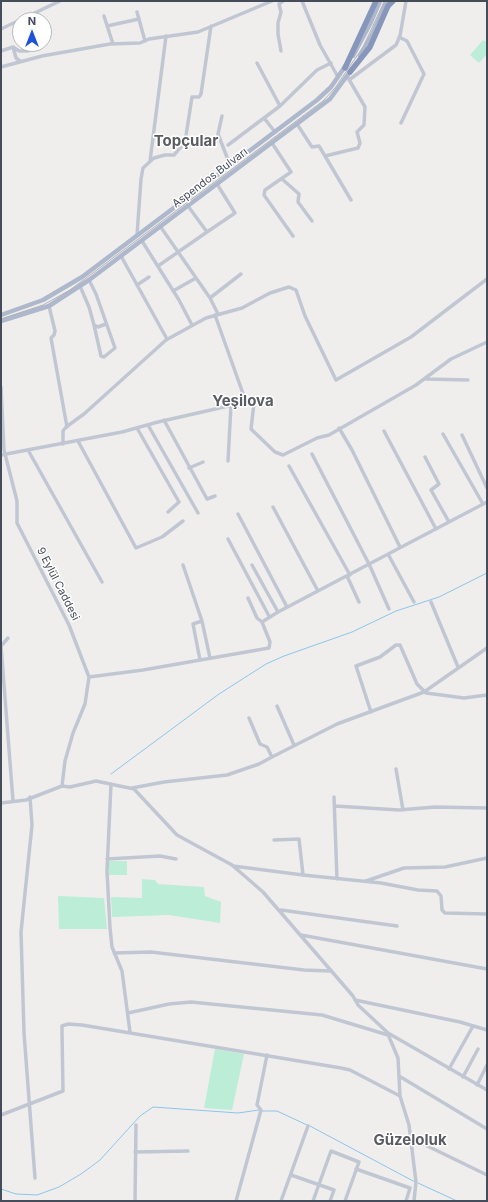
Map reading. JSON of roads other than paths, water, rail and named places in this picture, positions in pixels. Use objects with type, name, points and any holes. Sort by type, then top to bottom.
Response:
[{"type":"highway","points":[[345,68],[376,1]]},
{"type":"highway","points":[[349,76],[370,47],[388,6],[393,1]]},
{"type":"main road","name":"Aspendos Bulvarı","points":[[1,315],[37,303],[69,286],[326,92],[345,68],[360,45],[380,1]]},
{"type":"main road","name":"Aspendos Bulvarı","points":[[1,321],[49,306],[89,280],[330,99],[349,76],[373,33],[386,3]]},
{"type":"street","points":[[1,29],[60,1]]},
{"type":"street","points":[[1,67],[20,61],[113,44],[140,43],[166,36],[198,32],[272,1]]},
{"type":"street","points":[[281,51],[278,23],[281,12],[279,4],[283,1]]},
{"type":"street","points":[[302,1],[320,45],[338,77]]},
{"type":"street","points":[[325,156],[358,148],[360,143],[357,132],[364,125],[365,107],[349,76],[396,45],[406,1]]},
{"type":"street","points":[[137,12],[145,41]]},
{"type":"street","points":[[104,16],[113,44]]},
{"type":"street","points":[[107,26],[139,19]]},
{"type":"street","points":[[137,235],[141,180],[144,168],[150,161],[165,154],[174,154],[185,142],[192,97],[199,97],[202,94],[212,26]]},
{"type":"street","points":[[150,161],[166,36]]},
{"type":"street","points":[[399,37],[406,41],[424,74],[401,123]]},
{"type":"street","points":[[1,51],[12,47]]},
{"type":"street","points":[[14,52],[16,58],[20,61]]},
{"type":"street","points":[[257,63],[280,106]]},
{"type":"street","points":[[228,145],[280,106],[317,70],[331,63]]},
{"type":"street","points":[[222,116],[218,134],[230,165]]},
{"type":"street","points":[[264,118],[275,132]]},
{"type":"street","points":[[297,124],[312,147],[319,146],[351,200]]},
{"type":"street","points":[[272,143],[291,172],[266,190],[264,195],[293,236]]},
{"type":"street","points":[[282,179],[299,194],[298,202],[312,221]]},
{"type":"street","points":[[158,266],[235,212],[216,184]]},
{"type":"street","points":[[188,206],[207,232]]},
{"type":"street","points":[[160,226],[210,298],[246,402]]},
{"type":"street","points":[[142,241],[192,325]]},
{"type":"street","points":[[121,256],[167,339]]},
{"type":"street","points":[[210,298],[241,274]]},
{"type":"street","points":[[137,285],[149,276]]},
{"type":"street","points":[[173,291],[196,278]]},
{"type":"street","points":[[63,444],[63,431],[167,339],[192,325],[216,315],[242,308],[270,294],[293,288],[296,290],[305,316],[336,380],[411,337],[487,279]]},
{"type":"street","points":[[80,286],[89,307],[101,356],[104,357],[115,348],[96,294],[89,280]]},
{"type":"street","points":[[49,306],[55,331],[54,335],[50,338],[67,427]]},
{"type":"street","points":[[94,325],[98,327],[106,324]]},
{"type":"street","points":[[3,454],[78,441],[246,402],[254,403],[251,429],[281,455],[317,438],[325,437],[388,402],[424,379],[451,359],[487,342]]},
{"type":"street","points":[[424,379],[468,380]]},
{"type":"street","name":"9 Eylül Caddesi","points":[[1,386],[3,454],[17,501],[17,523],[67,620],[89,678]]},
{"type":"street","points":[[228,461],[231,405]]},
{"type":"street","points":[[164,420],[207,499],[215,496]]},
{"type":"street","points":[[148,425],[198,513]]},
{"type":"street","points":[[137,428],[179,502],[168,512]]},
{"type":"street","points":[[339,428],[352,450],[400,547]]},
{"type":"street","points":[[384,431],[436,529]]},
{"type":"street","points":[[443,434],[483,504]]},
{"type":"street","points":[[462,435],[487,488]]},
{"type":"street","points":[[78,441],[136,548],[162,537],[183,521]]},
{"type":"street","points":[[28,450],[102,582]]},
{"type":"street","points":[[312,454],[369,564],[389,609]]},
{"type":"street","points":[[425,457],[439,484],[431,490],[449,522]]},
{"type":"street","points":[[189,468],[203,462]]},
{"type":"street","points":[[289,466],[348,575],[359,602]]},
{"type":"street","points":[[262,622],[269,616],[487,502]]},
{"type":"street","points":[[273,507],[318,591]]},
{"type":"street","points":[[238,514],[287,607]]},
{"type":"street","points":[[228,538],[269,616]]},
{"type":"street","points":[[388,554],[414,602]]},
{"type":"street","points":[[183,565],[202,621],[210,658]]},
{"type":"street","points":[[252,565],[278,612]]},
{"type":"street","points":[[62,786],[65,761],[73,733],[84,704],[89,678],[269,648],[270,642],[262,622],[258,618],[248,598]]},
{"type":"street","points":[[431,602],[458,667]]},
{"type":"street","points":[[200,660],[193,624],[202,621]]},
{"type":"street","points":[[8,638],[1,646],[13,801]]},
{"type":"street","points":[[370,712],[356,666],[380,657],[396,645],[400,645],[417,684],[424,692],[434,696],[464,698],[487,695]]},
{"type":"street","points":[[131,789],[164,782],[227,775],[255,766],[337,724],[424,692],[487,648]]},
{"type":"street","points":[[277,706],[294,745]]},
{"type":"street","points":[[250,718],[260,744],[267,747],[272,757]]},
{"type":"street","points":[[396,769],[403,810]]},
{"type":"street","points":[[1,803],[30,798],[62,786],[70,787],[96,781],[131,789],[138,793],[156,815],[177,835],[232,865],[263,892],[280,910],[358,1005],[387,1033],[487,1090]]},
{"type":"street","points":[[111,784],[107,859],[110,928],[114,953],[122,971],[130,1032]]},
{"type":"street","points":[[334,797],[337,878]]},
{"type":"street","points":[[30,798],[32,825],[21,932],[24,1033],[36,1178]]},
{"type":"street","points":[[335,806],[403,810],[435,807],[487,808]]},
{"type":"street","points":[[274,840],[300,839],[303,875]]},
{"type":"street","points":[[107,859],[160,856],[176,859]]},
{"type":"street","points":[[365,881],[404,868],[445,867],[487,858]]},
{"type":"street","points":[[232,865],[437,891],[440,896],[442,910],[445,912],[487,914]]},
{"type":"street","points":[[280,910],[397,926]]},
{"type":"street","points":[[301,935],[487,969]]},
{"type":"street","points":[[114,953],[151,952],[304,970],[330,970]]},
{"type":"street","points":[[355,1000],[487,1030]]},
{"type":"street","points":[[128,1013],[191,1002],[322,1015],[387,1033]]},
{"type":"street","points":[[1,1115],[64,1091],[62,1026],[72,1024],[130,1032],[350,1070],[400,1096]]},
{"type":"street","points":[[449,1069],[473,1026]]},
{"type":"street","points":[[387,1033],[398,1058],[400,1096],[409,1125],[416,1183],[414,1201]]},
{"type":"street","points":[[463,1077],[478,1050]]},
{"type":"street","points":[[236,1201],[260,1109],[257,1105],[267,1055]]},
{"type":"street","points":[[477,1085],[487,1065]]},
{"type":"street","points":[[399,1076],[487,1129]]},
{"type":"street","points":[[135,1201],[136,1125]]},
{"type":"street","points":[[281,1201],[308,1126]]},
{"type":"street","points":[[411,1138],[487,1176]]},
{"type":"street","points":[[135,1152],[188,1151]]},
{"type":"street","points":[[314,1201],[331,1151],[359,1162],[345,1201]]},
{"type":"street","points":[[356,1169],[410,1188],[406,1201]]},
{"type":"street","points":[[291,1175],[334,1190],[330,1201]]},
{"type":"waterway","points":[[111,774],[219,694],[266,664],[284,656],[352,632],[396,611],[439,597],[487,573]]},
{"type":"waterway","points":[[1,1189],[16,1194],[37,1195],[59,1187],[81,1174],[100,1160],[140,1116],[153,1107],[238,1113],[259,1110]]},
{"type":"waterway","points":[[262,1111],[277,1111],[307,1125]]},
{"type":"waterway","points":[[310,1126],[415,1182]]},
{"type":"waterway","points":[[418,1183],[457,1201]]},
{"type":"tram line","points":[[1,319],[43,305],[70,290],[323,101],[335,88],[363,47],[384,2]]},
{"type":"district","name":"Topçular","points":[[186,141]]},
{"type":"district","name":"Yeşilova","points":[[243,401]]},
{"type":"district","name":"Güzeloluk","points":[[410,1140]]}]
